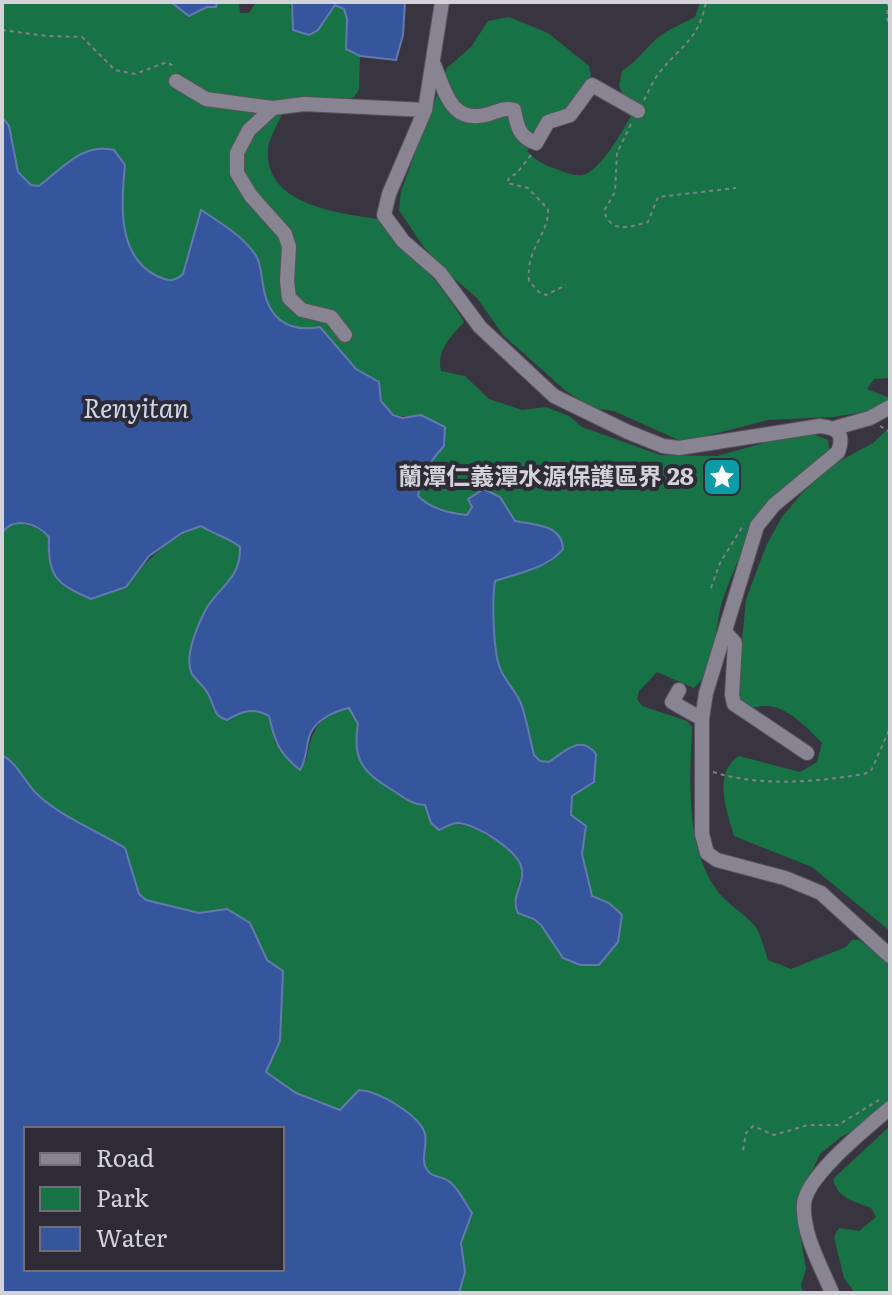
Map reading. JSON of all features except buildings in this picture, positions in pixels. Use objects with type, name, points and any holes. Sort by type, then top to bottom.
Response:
[{"type":"street","points":[[442,2],[425,110],[389,194],[384,215],[403,241],[440,273],[480,327],[554,396],[628,432],[663,446],[679,448],[820,426],[835,428],[870,418],[890,407]]},
{"type":"street","points":[[434,65],[451,106],[464,116],[479,117],[507,108],[514,110],[518,129],[526,140],[536,143],[548,122],[570,115],[592,85],[638,111]]},
{"type":"street","points":[[176,81],[206,99],[273,108],[304,104],[425,110]]},
{"type":"street","points":[[273,108],[249,130],[237,153],[237,173],[251,196],[285,234],[289,247],[289,298],[302,310],[331,317],[345,335]]},
{"type":"street","points":[[835,428],[841,434],[838,452],[774,505],[757,526],[706,693],[702,719],[702,834],[707,853],[717,860],[785,878],[821,893],[890,956]]},
{"type":"street","points":[[725,632],[735,643],[734,704],[807,753]]},
{"type":"street","points":[[679,690],[672,702],[702,719]]},
{"type":"street","points":[[832,1293],[809,1237],[803,1207],[806,1194],[836,1156],[890,1108]]},
{"type":"path","points":[[706,2],[702,23],[659,73],[617,153],[615,192],[604,211],[607,220],[616,227],[627,228],[648,222],[658,197],[736,188]]},
{"type":"path","points":[[888,2],[890,32]]},
{"type":"path","points":[[2,30],[82,37],[115,70],[135,74],[167,62],[177,68],[176,81]]},
{"type":"path","points":[[536,143],[529,161],[507,183],[528,188],[548,209],[548,218],[530,256],[529,281],[546,295],[566,285]]},
{"type":"path","points":[[711,588],[720,563],[744,523]]},
{"type":"path","points":[[701,768],[745,780],[817,781],[864,774],[871,771],[890,728]]},
{"type":"path","points":[[743,1150],[746,1133],[753,1126],[774,1135],[808,1125],[838,1125],[890,1093]]},
{"type":"green space","points":[[2,2],[171,2],[189,16],[207,7],[216,7],[217,2],[239,2],[240,13],[249,13],[256,2],[292,2],[290,8],[318,30],[335,5],[344,9],[347,18],[346,49],[360,56],[359,90],[347,100],[314,103],[282,114],[268,149],[270,168],[279,184],[309,204],[384,220],[416,257],[464,322],[443,350],[441,371],[465,376],[489,399],[522,410],[546,407],[569,416],[582,427],[660,455],[717,456],[796,434],[813,434],[828,440],[829,449],[774,503],[748,540],[722,602],[711,659],[701,680],[694,688],[657,672],[639,691],[637,699],[642,706],[687,721],[692,727],[691,809],[698,849],[718,892],[756,928],[768,960],[791,969],[846,947],[852,940],[859,940],[890,961],[890,1102],[871,1121],[841,1137],[820,1154],[801,1195],[799,1228],[806,1269],[801,1285],[803,1293],[459,1293],[465,1271],[461,1243],[472,1213],[430,1175],[425,1167],[423,1147],[359,1090],[340,1110],[296,1093],[266,1072],[280,1041],[267,960],[250,923],[227,909],[199,913],[146,900],[139,894],[125,848],[49,804],[2,755],[2,533],[7,526],[16,522],[43,530],[49,537],[48,556],[126,587],[159,551],[201,526],[240,547],[236,569],[209,603],[197,641],[192,673],[209,694],[213,711],[227,720],[248,711],[270,716],[275,743],[306,761],[317,726],[329,715],[349,708],[358,724],[355,741],[425,805],[431,823],[455,823],[475,828],[513,851],[522,870],[514,904],[541,925],[563,958],[609,903],[592,896],[582,854],[586,826],[571,815],[573,745],[549,762],[540,761],[534,755],[522,706],[502,672],[496,650],[493,612],[495,581],[549,563],[563,549],[541,525],[515,521],[500,497],[472,507],[467,515],[441,510],[418,496],[427,469],[444,446],[421,415],[402,416],[390,412],[383,401],[379,382],[356,369],[320,328],[303,329],[280,320],[267,299],[258,257],[201,211],[183,274],[166,280],[143,266],[128,241],[123,211],[125,165],[81,154],[39,186],[29,183],[17,168],[2,117]]},
{"type":"green space","points":[[700,2],[890,2],[890,378],[874,379],[867,389],[890,398],[888,408],[833,417],[768,420],[683,442],[614,411],[592,408],[566,391],[503,335],[477,298],[445,271],[423,246],[399,210],[401,191],[447,68],[471,47],[488,21],[509,17],[548,33],[589,66],[591,76],[576,105],[557,116],[527,151],[538,161],[570,174],[583,175],[604,158],[633,112],[619,86],[622,71],[661,35],[695,17]]},
{"type":"green space","points":[[890,427],[890,931],[812,867],[734,836],[725,804],[724,783],[731,764],[739,756],[800,772],[817,762],[822,743],[791,715],[776,707],[736,706],[746,599],[767,544],[782,517],[803,492],[836,463],[873,443]]},
{"type":"green space","points":[[890,1126],[890,1293],[855,1293],[844,1278],[834,1237],[839,1228],[859,1231],[876,1217],[871,1208],[843,1195],[833,1179]]},
{"type":"water","points":[[171,2],[217,2],[216,7],[207,7],[189,16]]},
{"type":"water","points":[[292,2],[405,2],[403,35],[396,60],[360,56],[346,49],[347,19],[344,9],[335,5],[318,30],[309,35],[293,30]]},
{"type":"water","name":"Renyitan","points":[[2,117],[9,126],[18,172],[31,185],[39,186],[83,153],[114,150],[125,165],[123,211],[128,241],[134,255],[155,275],[170,280],[183,274],[201,210],[243,241],[257,257],[269,306],[281,321],[298,328],[320,327],[356,369],[379,382],[381,401],[393,415],[402,418],[421,415],[445,427],[444,446],[421,482],[418,496],[423,500],[441,510],[467,515],[472,507],[468,499],[484,489],[500,497],[515,521],[546,527],[558,535],[563,549],[556,556],[532,570],[495,581],[495,638],[500,668],[522,706],[534,755],[540,761],[549,762],[567,749],[579,745],[585,745],[596,754],[594,782],[572,796],[571,815],[586,826],[582,854],[592,896],[609,903],[622,915],[618,942],[599,965],[580,965],[563,958],[541,925],[518,913],[516,897],[522,870],[514,855],[505,847],[465,824],[455,823],[439,830],[431,823],[425,805],[407,800],[369,773],[359,758],[358,724],[349,708],[327,716],[314,727],[300,770],[278,746],[269,716],[253,711],[227,720],[218,715],[207,692],[191,672],[191,649],[205,611],[237,568],[240,547],[237,544],[201,526],[182,533],[149,556],[126,587],[91,599],[56,577],[50,561],[49,537],[44,532],[32,525],[19,523],[12,524],[2,533]]},
{"type":"water","points":[[2,755],[49,804],[125,848],[139,894],[146,900],[199,913],[227,909],[250,923],[267,960],[283,971],[280,1041],[266,1072],[296,1093],[340,1110],[359,1090],[367,1091],[397,1105],[422,1127],[426,1139],[425,1167],[433,1175],[453,1185],[472,1213],[461,1243],[465,1272],[459,1293],[2,1293]]},
{"type":"place","name":"蘭潭仁義潭水源保護區界 28","points":[[722,477]]}]
